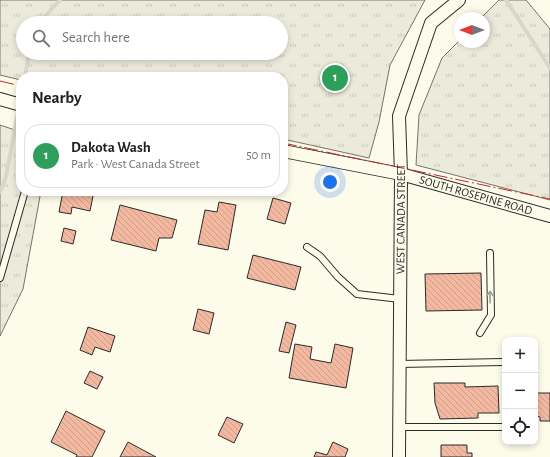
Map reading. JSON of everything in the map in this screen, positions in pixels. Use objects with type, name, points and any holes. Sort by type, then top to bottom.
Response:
[{"type":"street","name":"WEST CANADA STREET","points":[[399,457],[401,174],[399,116],[431,23],[459,0]]},
{"type":"street","points":[[0,99],[16,104]]},
{"type":"street","name":"SOUTH ROSEPINE ROAD","points":[[288,152],[401,174],[550,216]]},
{"type":"lane","points":[[0,278],[24,196]]},
{"type":"lane","points":[[307,247],[320,256],[338,277],[356,294],[400,299]]},
{"type":"lane","points":[[480,333],[491,315],[490,253]]},
{"type":"lane","points":[[400,364],[502,362]]},
{"type":"lane","points":[[399,427],[502,427]]},
{"type":"green space","points":[[0,0],[425,0],[390,65],[379,122],[369,158],[288,140],[288,72],[16,72],[16,79],[0,75]]},
{"type":"green space","points":[[499,0],[526,0],[550,29],[550,200],[416,165],[419,115],[442,58],[454,46],[454,48],[490,48],[490,12],[487,12]]},
{"type":"green space","points":[[0,125],[16,130],[16,196],[40,196],[23,289],[0,336]]},
{"type":"building","points":[[62,196],[93,196],[90,211],[72,207],[71,214],[59,212]]},
{"type":"building","points":[[273,198],[291,203],[285,224],[267,219]]},
{"type":"building","points":[[219,202],[236,205],[228,250],[198,244],[205,210],[217,212]]},
{"type":"building","points":[[120,205],[177,220],[172,238],[159,238],[156,251],[111,240]]},
{"type":"building","points":[[64,228],[76,231],[73,244],[61,241]]},
{"type":"building","points":[[253,255],[301,267],[295,290],[247,278]]},
{"type":"building","points":[[481,273],[482,310],[426,311],[425,274]]},
{"type":"building","points":[[198,309],[214,313],[209,334],[193,330]]},
{"type":"building","points":[[286,322],[296,325],[289,353],[279,351]]},
{"type":"building","points":[[88,327],[115,336],[110,352],[95,347],[92,355],[80,350]]},
{"type":"building","points":[[295,344],[312,347],[310,359],[331,363],[335,344],[353,348],[346,388],[289,378]]},
{"type":"building","points":[[90,371],[103,377],[97,389],[84,383]]},
{"type":"building","points":[[434,383],[465,383],[465,387],[498,386],[499,413],[478,413],[478,418],[440,419],[435,403]]},
{"type":"building","points":[[538,393],[550,393],[550,421],[540,421],[540,417],[538,417]]},
{"type":"building","points":[[66,411],[105,431],[92,457],[76,457],[77,455],[51,442]]},
{"type":"building","points":[[227,417],[243,424],[234,443],[218,435]]},
{"type":"building","points":[[128,442],[156,457],[120,457]]},
{"type":"building","points":[[333,442],[348,449],[345,457],[314,457],[316,452],[327,455]]},
{"type":"building","points":[[441,445],[467,445],[467,453],[472,453],[472,457],[441,457]]},
{"type":"waterway","points":[[45,16],[60,0]]},
{"type":"waterway","points":[[506,0],[550,68]]},
{"type":"waterway","points":[[26,72],[28,60]]},
{"type":"waterway","points":[[0,192],[6,177],[16,123]]},
{"type":"power","points":[[0,81],[16,85]]},
{"type":"power","points":[[288,144],[550,199]]},
{"type":"place","name":"Dakota Wash","points":[[335,78]]}]
